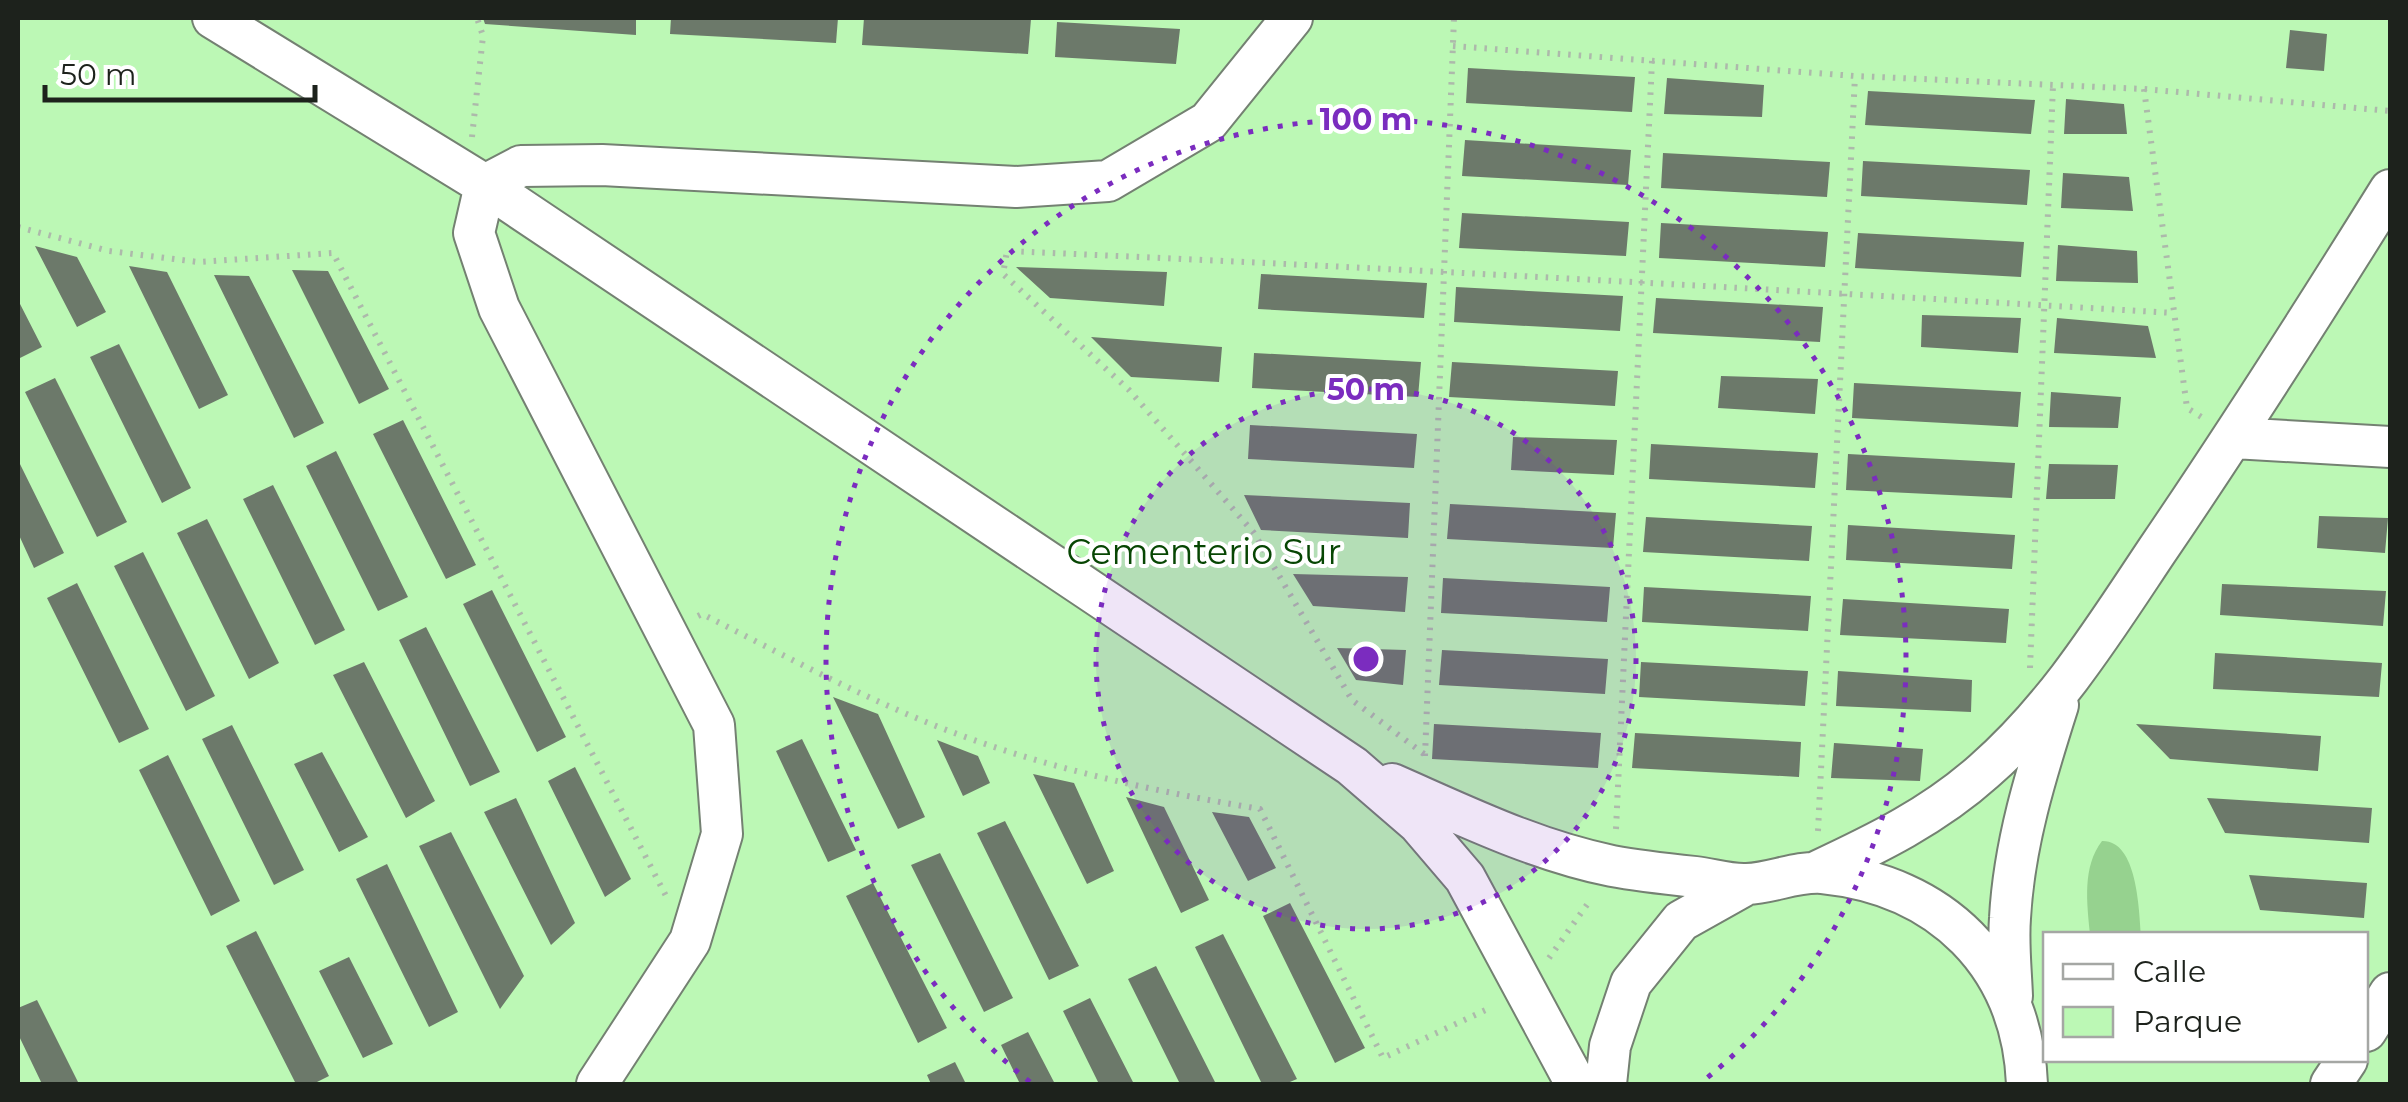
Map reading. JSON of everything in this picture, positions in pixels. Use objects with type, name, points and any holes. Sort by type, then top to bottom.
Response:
[{"type":"lane","points":[[213,18],[474,178],[1352,766],[1418,823],[1465,878],[1576,1084]]},
{"type":"lane","points":[[474,178],[521,166],[602,164],[1016,187],[1108,180],[1208,122],[1292,18]]},
{"type":"lane","points":[[474,178],[474,234],[499,308],[714,725],[722,834],[690,941],[597,1084]]},
{"type":"lane","points":[[1352,766],[1533,846],[1614,866],[1747,884],[1816,872],[1884,840],[1926,816],[1982,773],[2046,682],[2234,438],[2390,190]]},
{"type":"lane","points":[[2234,438],[2390,447]]},
{"type":"lane","points":[[2046,682],[2010,920],[2012,1003],[2026,1067],[2048,1084]]},
{"type":"lane","points":[[1816,872],[1872,880],[1936,909],[1992,966],[2012,1003]]},
{"type":"lane","points":[[1606,1084],[1610,1046],[1631,983],[1682,921],[1747,884]]},
{"type":"lane","points":[[2368,1028],[2390,993]]},
{"type":"lane","points":[[2330,1084],[2346,1062]]},
{"type":"path","points":[[474,178],[483,36],[476,18]]},
{"type":"path","points":[[1422,798],[1454,18]]},
{"type":"path","points":[[1453,46],[1855,76],[2144,89],[2390,110]]},
{"type":"path","points":[[664,630],[702,614],[914,717],[1004,751],[1092,778],[1260,809],[1383,1058],[1526,991],[1614,866],[1652,61]]},
{"type":"path","points":[[1816,872],[1855,76]]},
{"type":"path","points":[[2046,682],[2043,305],[2053,85]]},
{"type":"path","points":[[2144,89],[2187,408],[2234,438]]},
{"type":"path","points":[[18,228],[110,251],[198,262],[334,253],[690,941]]},
{"type":"path","points":[[1425,754],[1352,700],[1254,533],[1130,390],[1003,274],[1007,251],[1444,270],[2174,313]]},
{"type":"green space","name":"Cementerio Sur","points":[[18,18],[2390,18],[2390,1084],[18,1084]]},
{"type":"shaded area","points":[[2102,841],[2123,851],[2134,877],[2141,932],[2090,932],[2087,898],[2096,851]]},
{"type":"building","points":[[483,18],[636,18],[636,35],[485,24]]},
{"type":"building","points":[[671,18],[838,18],[836,43],[670,34]]},
{"type":"building","points":[[864,18],[1031,19],[1028,54],[862,45]]},
{"type":"building","points":[[1057,22],[1180,29],[1176,64],[1055,57]]},
{"type":"building","points":[[2290,30],[2327,34],[2324,71],[2286,68]]},
{"type":"building","points":[[1468,68],[1635,77],[1632,112],[1466,103]]},
{"type":"building","points":[[1667,78],[1764,85],[1762,117],[1664,114]]},
{"type":"building","points":[[1868,91],[2035,100],[2031,134],[1865,125]]},
{"type":"building","points":[[2066,99],[2124,104],[2127,134],[2064,134]]},
{"type":"building","points":[[1465,140],[1631,150],[1628,185],[1462,176]]},
{"type":"building","points":[[1663,153],[1830,162],[1827,197],[1661,188]]},
{"type":"building","points":[[1863,161],[2030,170],[2027,205],[1861,196]]},
{"type":"building","points":[[2063,173],[2129,177],[2133,211],[2061,208]]},
{"type":"building","points":[[1462,213],[1629,222],[1626,256],[1459,248]]},
{"type":"building","points":[[1661,223],[1828,232],[1825,267],[1659,258]]},
{"type":"building","points":[[1858,233],[2024,242],[2021,277],[1855,268]]},
{"type":"building","points":[[2058,245],[2137,251],[2138,283],[2056,281]]},
{"type":"building","points":[[35,246],[77,257],[106,312],[77,327]]},
{"type":"building","points":[[129,266],[167,272],[228,395],[199,409]]},
{"type":"building","points":[[1016,267],[1167,272],[1164,306],[1050,298]]},
{"type":"building","points":[[292,270],[328,271],[389,389],[359,404]]},
{"type":"building","points":[[1261,274],[1427,283],[1424,318],[1258,309]]},
{"type":"building","points":[[214,275],[249,276],[324,423],[294,438]]},
{"type":"building","points":[[1456,287],[1623,296],[1620,331],[1454,322]]},
{"type":"building","points":[[1656,298],[1823,307],[1820,342],[1653,333]]},
{"type":"building","points":[[18,300],[42,347],[18,359]]},
{"type":"building","points":[[1922,315],[2021,318],[2018,353],[1921,347]]},
{"type":"building","points":[[2057,318],[2148,326],[2156,358],[2054,353]]},
{"type":"building","points":[[1091,337],[1222,347],[1219,382],[1131,377]]},
{"type":"building","points":[[119,344],[191,488],[162,503],[90,357]]},
{"type":"building","points":[[1254,353],[1421,362],[1418,397],[1252,388]]},
{"type":"building","points":[[1452,362],[1618,371],[1615,406],[1449,397]]},
{"type":"building","points":[[1721,376],[1818,379],[1815,414],[1718,408]]},
{"type":"building","points":[[55,378],[127,522],[97,537],[25,392]]},
{"type":"building","points":[[1854,383],[2021,392],[2018,427],[1852,418]]},
{"type":"building","points":[[2051,392],[2121,397],[2118,428],[2049,427]]},
{"type":"building","points":[[403,420],[476,565],[446,579],[373,434]]},
{"type":"building","points":[[1250,425],[1417,434],[1414,468],[1248,459]]},
{"type":"building","points":[[1513,437],[1617,440],[1614,475],[1511,470]]},
{"type":"building","points":[[1651,444],[1818,453],[1815,488],[1649,479]]},
{"type":"building","points":[[336,451],[408,597],[378,611],[306,466]]},
{"type":"building","points":[[1848,454],[2015,463],[2012,498],[1846,490]]},
{"type":"building","points":[[18,460],[64,553],[34,568],[18,533]]},
{"type":"building","points":[[2049,464],[2118,465],[2115,499],[2046,499]]},
{"type":"building","points":[[273,485],[345,630],[315,645],[243,499]]},
{"type":"building","points":[[1244,495],[1410,503],[1408,538],[1261,530]]},
{"type":"building","points":[[1450,504],[1616,513],[1613,548],[1447,539]]},
{"type":"building","points":[[2319,516],[2388,518],[2385,553],[2317,548]]},
{"type":"building","points":[[1646,517],[1812,526],[1809,561],[1643,552]]},
{"type":"building","points":[[207,519],[279,663],[249,679],[177,533]]},
{"type":"building","points":[[1848,525],[2015,535],[2012,569],[1846,560]]},
{"type":"building","points":[[143,552],[215,696],[186,711],[114,566]]},
{"type":"building","points":[[1293,574],[1408,577],[1405,612],[1313,606]]},
{"type":"building","points":[[1443,578],[1610,587],[1607,622],[1441,613]]},
{"type":"building","points":[[77,583],[149,729],[119,743],[47,598]]},
{"type":"building","points":[[2222,584],[2386,591],[2383,626],[2220,615]]},
{"type":"building","points":[[1644,587],[1811,596],[1808,631],[1642,622]]},
{"type":"building","points":[[492,590],[566,737],[537,752],[463,604]]},
{"type":"building","points":[[1843,599],[2009,609],[2006,643],[1840,635]]},
{"type":"building","points":[[426,627],[500,772],[470,786],[399,640]]},
{"type":"building","points":[[1337,648],[1406,650],[1403,685],[1356,680]]},
{"type":"building","points":[[1442,650],[1608,659],[1605,694],[1439,685]]},
{"type":"building","points":[[2215,653],[2382,663],[2379,697],[2213,689]]},
{"type":"building","points":[[364,662],[435,801],[406,818],[333,675]]},
{"type":"building","points":[[1641,662],[1808,671],[1805,706],[1639,697]]},
{"type":"building","points":[[1838,671],[1972,680],[1971,712],[1836,706]]},
{"type":"building","points":[[833,697],[878,714],[925,817],[898,829]]},
{"type":"building","points":[[1434,724],[1601,733],[1598,768],[1432,759]]},
{"type":"building","points":[[2136,724],[2321,736],[2318,771],[2170,759]]},
{"type":"building","points":[[232,725],[304,870],[274,885],[202,739]]},
{"type":"building","points":[[1635,733],[1801,742],[1799,777],[1632,768]]},
{"type":"building","points":[[802,739],[856,850],[828,862],[776,751]]},
{"type":"building","points":[[937,740],[978,756],[990,783],[963,796]]},
{"type":"building","points":[[1834,743],[1923,749],[1920,781],[1831,778]]},
{"type":"building","points":[[322,752],[368,837],[339,852],[294,764]]},
{"type":"building","points":[[168,755],[240,901],[211,916],[139,770]]},
{"type":"building","points":[[575,767],[631,879],[605,897],[548,781]]},
{"type":"building","points":[[1033,774],[1074,783],[1114,871],[1087,884]]},
{"type":"building","points":[[1126,797],[1164,807],[1209,900],[1181,913]]},
{"type":"building","points":[[516,798],[575,923],[551,945],[484,812]]},
{"type":"building","points":[[2207,798],[2372,808],[2369,843],[2225,833]]},
{"type":"building","points":[[1212,812],[1249,817],[1276,868],[1248,881]]},
{"type":"building","points":[[1005,821],[1079,966],[1049,980],[977,833]]},
{"type":"building","points":[[451,832],[524,976],[500,1009],[419,846]]},
{"type":"building","points":[[940,853],[1013,998],[984,1012],[911,865]]},
{"type":"building","points":[[387,864],[458,1012],[429,1027],[356,879]]},
{"type":"building","points":[[2249,875],[2367,883],[2364,918],[2260,910]]},
{"type":"building","points":[[873,883],[947,1028],[918,1043],[846,896]]},
{"type":"building","points":[[1290,903],[1365,1048],[1335,1063],[1263,916]]},
{"type":"building","points":[[256,931],[329,1076],[313,1084],[296,1084],[226,946]]},
{"type":"building","points":[[1223,934],[1297,1079],[1285,1084],[1262,1084],[1195,947]]},
{"type":"building","points":[[349,957],[393,1044],[363,1058],[319,971]]},
{"type":"building","points":[[1156,966],[1216,1084],[1180,1084],[1128,979]]},
{"type":"building","points":[[1090,998],[1134,1084],[1099,1084],[1063,1011]]},
{"type":"building","points":[[37,1000],[79,1084],[42,1084],[18,1034],[18,1008]]},
{"type":"building","points":[[1028,1032],[1055,1084],[1020,1084],[1001,1045]]},
{"type":"building","points":[[955,1062],[966,1084],[931,1084],[927,1075]]}]
